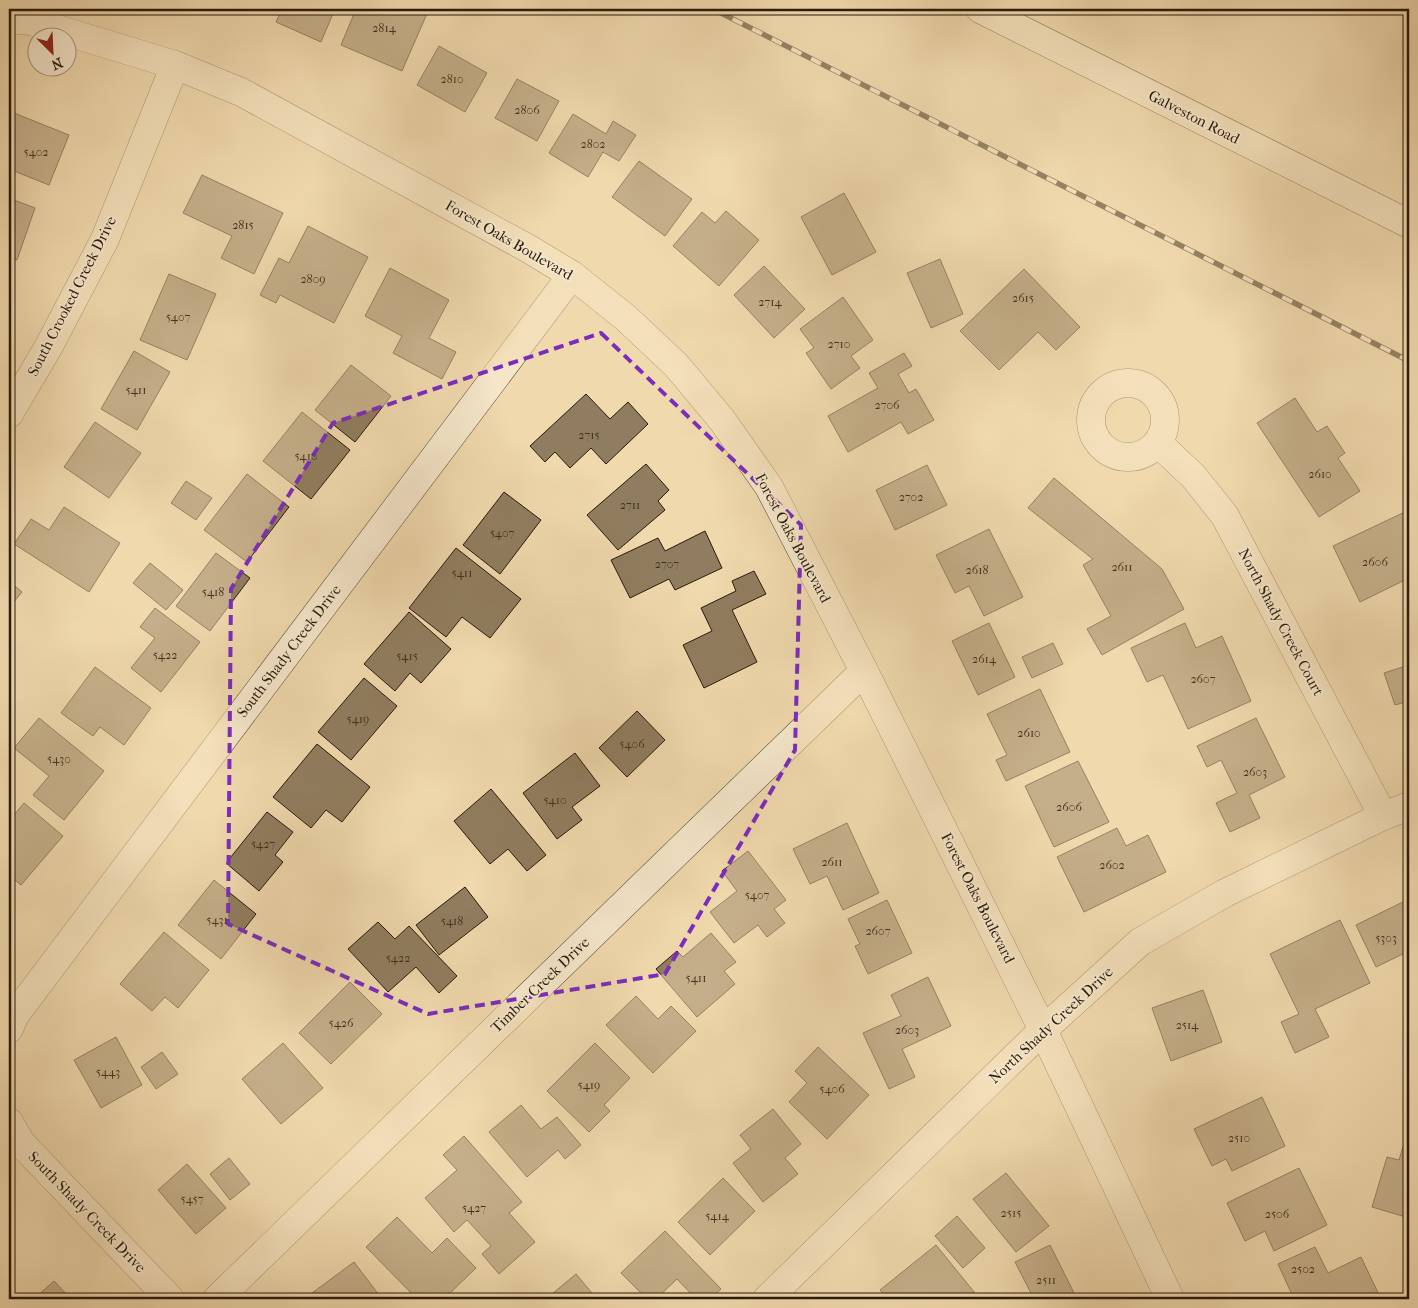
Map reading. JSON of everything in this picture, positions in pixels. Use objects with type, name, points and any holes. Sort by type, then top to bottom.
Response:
[{"type":"street","name":"Galveston Road","points":[[980,9],[1409,224]]},
{"type":"street","name":"Forest Oaks Boulevard","points":[[9,19],[31,21],[175,65],[241,92],[529,248],[572,275],[626,318],[676,365],[722,420],[769,487],[864,671],[1043,1030],[1170,1299]]},
{"type":"street","name":"South Crooked Creek Drive","points":[[9,414],[49,346],[105,240],[175,65]]},
{"type":"street","name":"South Shady Creek Drive","points":[[9,1029],[15,1015],[572,275]]},
{"type":"street","name":"North Shady Creek Court","points":[[1158,443],[1194,477],[1225,516],[1383,816]]},
{"type":"street","name":"Timber Creek Drive","points":[[217,1299],[864,671]]},
{"type":"street","name":"North Shady Creek Drive","points":[[767,1299],[1043,1030],[1140,942],[1225,893],[1383,816],[1409,806]]},
{"type":"street","name":"South Shady Creek Drive","points":[[9,1122],[21,1143],[170,1299]]},
{"type":"highlighted area","points":[[601,333],[801,525],[795,750],[665,974],[428,1014],[228,924],[231,589],[333,423]]},
{"type":"building","points":[[282,9],[335,9],[321,42],[276,22]]},
{"type":"building","points":[[356,9],[377,9],[383,11],[384,9],[429,9],[402,71],[341,45]]},
{"type":"building","points":[[439,46],[487,73],[465,112],[417,85]]},
{"type":"building","points":[[517,79],[559,101],[537,141],[495,118]]},
{"type":"building","points":[[9,111],[69,135],[49,185],[9,169]]},
{"type":"building","points":[[573,114],[606,134],[613,121],[636,135],[619,161],[603,152],[588,177],[549,153]]},
{"type":"building","points":[[639,161],[692,199],[665,236],[612,197]]},
{"type":"building","points":[[202,175],[283,213],[254,274],[221,258],[232,236],[183,213]]},
{"type":"building","points":[[844,193],[876,252],[832,275],[801,217]]},
{"type":"building","points":[[9,198],[35,208],[17,260],[9,257]]},
{"type":"building","points":[[726,211],[759,240],[719,286],[673,246],[702,212],[715,223]]},
{"type":"building","points":[[308,226],[368,257],[334,323],[280,295],[276,303],[260,295],[279,258],[289,263]]},
{"type":"building","points":[[940,259],[963,314],[931,328],[907,273]]},
{"type":"building","points":[[764,266],[805,309],[774,338],[734,295]]},
{"type":"building","points":[[390,268],[449,300],[429,338],[456,352],[442,379],[393,353],[402,336],[365,316]]},
{"type":"building","points":[[1024,269],[1080,327],[1056,350],[1038,332],[999,370],[960,331]]},
{"type":"building","points":[[169,274],[216,294],[187,360],[140,340]]},
{"type":"building","points":[[843,297],[873,340],[851,356],[860,368],[831,389],[806,353],[814,348],[800,329]]},
{"type":"building","points":[[134,351],[170,372],[137,430],[101,409]]},
{"type":"building","points":[[904,353],[912,366],[898,374],[909,393],[916,389],[934,420],[908,434],[901,422],[848,452],[828,416],[878,388],[869,373]]},
{"type":"building","points":[[351,365],[391,396],[355,442],[315,410]]},
{"type":"building","points":[[586,394],[610,419],[628,402],[648,424],[606,464],[591,448],[570,468],[555,452],[545,462],[530,446]]},
{"type":"building","points":[[1295,398],[1317,432],[1327,426],[1345,453],[1338,458],[1360,491],[1319,517],[1257,423]]},
{"type":"building","points":[[302,412],[350,450],[311,499],[263,461]]},
{"type":"building","points":[[95,422],[141,453],[109,498],[64,467]]},
{"type":"building","points":[[646,464],[669,490],[658,501],[665,510],[618,550],[587,515]]},
{"type":"building","points":[[927,465],[947,505],[895,530],[876,490]]},
{"type":"building","points":[[247,474],[289,507],[247,562],[204,530]]},
{"type":"building","points":[[1054,478],[1162,569],[1184,609],[1102,655],[1087,629],[1111,616],[1083,565],[1093,559],[1028,508]]},
{"type":"building","points":[[186,481],[212,498],[196,520],[171,503]]},
{"type":"building","points":[[504,492],[541,520],[500,574],[463,545]]},
{"type":"building","points":[[64,507],[120,543],[89,592],[14,544],[31,519],[49,530]]},
{"type":"building","points":[[1409,510],[1409,578],[1360,602],[1333,546]]},
{"type":"building","points":[[989,529],[1023,597],[984,616],[969,586],[955,593],[936,555]]},
{"type":"building","points":[[705,531],[722,568],[675,590],[669,579],[630,598],[611,560],[658,538],[665,551]]},
{"type":"building","points":[[456,548],[521,599],[490,638],[462,617],[446,637],[409,608]]},
{"type":"building","points":[[216,553],[250,578],[210,631],[176,606]]},
{"type":"building","points":[[150,563],[183,590],[166,610],[133,583]]},
{"type":"building","points":[[754,571],[766,594],[732,610],[757,662],[704,688],[683,645],[712,631],[701,608],[736,591],[732,581]]},
{"type":"building","points":[[9,581],[22,592],[9,608]]},
{"type":"building","points":[[155,608],[200,642],[161,692],[131,668],[155,638],[140,627]]},
{"type":"building","points":[[409,612],[451,649],[421,683],[410,673],[395,691],[364,664]]},
{"type":"building","points":[[989,623],[1015,677],[978,695],[952,641]]},
{"type":"building","points":[[1185,623],[1196,648],[1222,636],[1251,701],[1188,729],[1163,675],[1147,682],[1131,648]]},
{"type":"building","points":[[1053,643],[1063,664],[1032,678],[1022,657]]},
{"type":"building","points":[[1409,665],[1409,701],[1395,705],[1384,673]]},
{"type":"building","points":[[95,667],[151,708],[124,745],[100,727],[93,736],[61,713]]},
{"type":"building","points":[[364,678],[397,706],[351,760],[318,732]]},
{"type":"building","points":[[1040,689],[1070,752],[1006,781],[996,760],[1007,755],[987,714]]},
{"type":"building","points":[[637,711],[665,740],[627,777],[599,748]]},
{"type":"building","points":[[39,718],[104,771],[64,820],[33,795],[49,776],[14,748]]},
{"type":"building","points":[[1256,718],[1285,777],[1249,795],[1260,818],[1230,832],[1216,803],[1237,793],[1221,760],[1207,767],[1197,746]]},
{"type":"building","points":[[317,744],[370,787],[342,822],[326,810],[311,828],[273,797]]},
{"type":"building","points":[[575,753],[600,786],[572,807],[582,820],[557,839],[523,793]]},
{"type":"building","points":[[1078,761],[1109,822],[1054,847],[1025,786]]},
{"type":"building","points":[[491,789],[546,855],[527,871],[508,849],[490,864],[454,821]]},
{"type":"building","points":[[24,803],[63,836],[21,885],[9,875],[9,821]]},
{"type":"building","points":[[267,812],[293,832],[275,855],[283,862],[259,891],[226,863]]},
{"type":"building","points":[[847,823],[879,893],[843,910],[827,876],[810,884],[793,849]]},
{"type":"building","points":[[1117,828],[1126,846],[1148,835],[1166,872],[1084,912],[1057,857]]},
{"type":"building","points":[[748,851],[786,900],[774,909],[785,923],[767,937],[758,925],[734,943],[710,912],[737,891],[722,871]]},
{"type":"building","points":[[214,880],[256,914],[221,959],[178,925]]},
{"type":"building","points":[[465,887],[488,917],[439,955],[416,925]]},
{"type":"building","points":[[1409,899],[1409,951],[1376,967],[1356,925]]},
{"type":"building","points":[[887,900],[912,953],[868,974],[855,946],[860,944],[848,919]]},
{"type":"building","points":[[1340,920],[1370,983],[1315,1009],[1329,1037],[1295,1053],[1281,1022],[1299,1014],[1270,954]]},
{"type":"building","points":[[378,922],[395,939],[409,926],[457,976],[439,993],[416,967],[388,992],[348,949]]},
{"type":"building","points":[[164,932],[209,970],[178,1008],[165,997],[152,1011],[120,984]]},
{"type":"building","points":[[711,933],[736,962],[724,971],[735,984],[697,1017],[656,969],[677,951],[683,957]]},
{"type":"building","points":[[928,977],[951,1026],[902,1049],[915,1077],[889,1089],[863,1033],[901,1016],[891,995]]},
{"type":"building","points":[[350,982],[382,1014],[331,1064],[299,1033]]},
{"type":"building","points":[[1203,990],[1222,1042],[1171,1061],[1152,1008]]},
{"type":"building","points":[[636,996],[658,1019],[671,1006],[696,1031],[653,1073],[606,1025]]},
{"type":"building","points":[[116,1037],[142,1085],[101,1108],[74,1060]]},
{"type":"building","points":[[283,1043],[323,1088],[281,1124],[242,1079]]},
{"type":"building","points":[[595,1043],[630,1078],[604,1105],[610,1111],[589,1132],[547,1091]]},
{"type":"building","points":[[818,1047],[869,1095],[827,1139],[789,1102],[807,1083],[795,1071]]},
{"type":"building","points":[[162,1052],[178,1074],[156,1089],[141,1067]]},
{"type":"building","points":[[1262,1097],[1285,1146],[1232,1171],[1226,1159],[1212,1166],[1194,1129]]},
{"type":"building","points":[[521,1105],[541,1129],[557,1117],[581,1145],[565,1159],[558,1150],[527,1177],[489,1132]]},
{"type":"building","points":[[773,1109],[801,1144],[785,1158],[798,1174],[763,1202],[733,1163],[751,1149],[740,1135]]},
{"type":"building","points":[[1409,1127],[1409,1218],[1372,1207],[1387,1157],[1399,1160]]},
{"type":"building","points":[[464,1136],[522,1202],[509,1213],[535,1242],[499,1274],[482,1254],[491,1246],[467,1220],[454,1232],[425,1198],[457,1170],[443,1155]]},
{"type":"building","points":[[229,1158],[250,1184],[230,1200],[210,1174]]},
{"type":"building","points":[[187,1164],[226,1208],[196,1234],[158,1190]]},
{"type":"building","points":[[1299,1168],[1327,1225],[1274,1251],[1265,1231],[1245,1241],[1227,1203]]},
{"type":"building","points":[[1006,1173],[1049,1226],[1016,1252],[973,1199]]},
{"type":"building","points":[[723,1178],[755,1211],[710,1255],[678,1222]]},
{"type":"building","points":[[957,1216],[985,1248],[963,1268],[935,1236]]},
{"type":"building","points":[[397,1217],[432,1253],[447,1238],[476,1268],[444,1299],[417,1299],[366,1247]]},
{"type":"building","points":[[665,1231],[721,1289],[710,1299],[696,1299],[677,1279],[656,1299],[647,1299],[621,1273]]},
{"type":"building","points":[[936,1245],[975,1293],[967,1299],[888,1299],[880,1290]]},
{"type":"building","points":[[1050,1245],[1077,1299],[1034,1299],[1015,1262]]},
{"type":"building","points":[[1315,1247],[1328,1273],[1361,1257],[1381,1299],[1294,1299],[1278,1264]]},
{"type":"building","points":[[354,1262],[382,1299],[304,1299]]},
{"type":"building","points":[[576,1274],[597,1299],[546,1299]]},
{"type":"building","points":[[54,1281],[71,1299],[34,1299]]},
{"type":"railway","points":[[713,9],[1409,361]]}]
